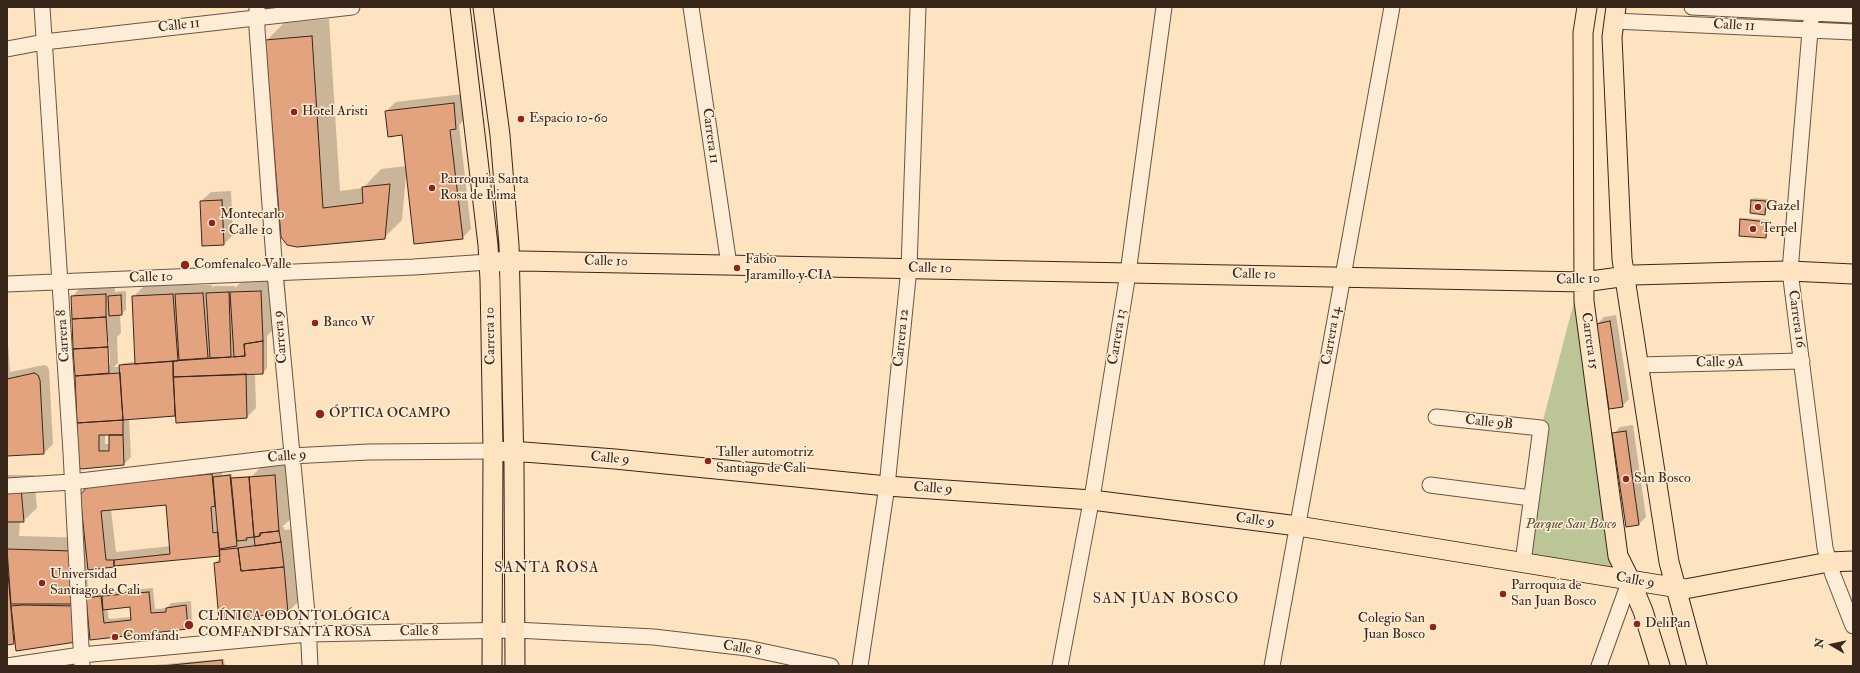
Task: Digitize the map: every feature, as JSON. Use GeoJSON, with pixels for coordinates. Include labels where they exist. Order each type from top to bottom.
{"type":"FeatureCollection","features":[{"type":"Feature","properties":{"kind":"main road","name":"Carrera 10"},"geometry":{"type":"LineString","coordinates":[[460,7],[489,262],[493,451],[492,666]]}},
{"type":"Feature","properties":{"kind":"main road","name":"Carrera 10"},"geometry":{"type":"LineString","coordinates":[[483,7],[500,135],[510,261],[514,451],[515,666]]}},
{"type":"Feature","properties":{"kind":"main road","name":"Carrera 15"},"geometry":{"type":"LineString","coordinates":[[1587,7],[1583,33],[1584,301],[1618,556],[1643,611],[1660,666]]}},
{"type":"Feature","properties":{"kind":"main road"},"geometry":{"type":"LineString","coordinates":[[1615,14],[1612,45],[1624,276],[1669,562],[1697,666]]}},
{"type":"Feature","properties":{"kind":"main road","name":"Calle 10"},"geometry":{"type":"LineString","coordinates":[[489,262],[510,261],[909,268],[1584,282],[1624,276],[1790,271],[1853,274]]}},
{"type":"Feature","properties":{"kind":"main road","name":"Calle 9"},"geometry":{"type":"LineString","coordinates":[[493,451],[514,451],[615,459],[887,486],[1092,500],[1298,526],[1676,588],[1685,588],[1829,562],[1853,560]]}},
{"type":"Feature","properties":{"kind":"street","name":"Carrera 8"},"geometry":{"type":"LineString","coordinates":[[42,7],[60,281],[81,660]]}},
{"type":"Feature","properties":{"kind":"street","name":"Calle 11"},"geometry":{"type":"LineString","coordinates":[[7,50],[44,42],[257,12],[352,7]]}},
{"type":"Feature","properties":{"kind":"street","name":"Carrera 11"},"geometry":{"type":"LineString","coordinates":[[691,7],[729,265]]}},
{"type":"Feature","properties":{"kind":"street","name":"Carrera 12"},"geometry":{"type":"LineString","coordinates":[[860,666],[887,486],[909,268],[918,7]]}},
{"type":"Feature","properties":{"kind":"street","name":"Carrera 13"},"geometry":{"type":"LineString","coordinates":[[1060,666],[1092,500],[1128,273],[1164,7]]}},
{"type":"Feature","properties":{"kind":"street","name":"Carrera 14"},"geometry":{"type":"LineString","coordinates":[[1272,666],[1392,7]]}},
{"type":"Feature","properties":{"kind":"street","name":"Calle 11"},"geometry":{"type":"LineString","coordinates":[[1692,7],[1811,10],[1853,15]]}},
{"type":"Feature","properties":{"kind":"street","name":"Carrera 16"},"geometry":{"type":"LineString","coordinates":[[1811,10],[1790,271],[1825,548],[1853,626]]}},
{"type":"Feature","properties":{"kind":"street","name":"Carrera 9"},"geometry":{"type":"LineString","coordinates":[[257,12],[275,273],[310,666]]}},
{"type":"Feature","properties":{"kind":"street","name":"Calle 11"},"geometry":{"type":"LineString","coordinates":[[1615,14],[1809,30],[1853,32]]}},
{"type":"Feature","properties":{"kind":"street","name":"Calle 10"},"geometry":{"type":"LineString","coordinates":[[7,284],[414,267],[489,262]]}},
{"type":"Feature","properties":{"kind":"street","name":"Calle 9A"},"geometry":{"type":"LineString","coordinates":[[1637,365],[1802,361]]}},
{"type":"Feature","properties":{"kind":"street","name":"Calle 9B"},"geometry":{"type":"LineString","coordinates":[[1436,417],[1541,428],[1531,498]]}},
{"type":"Feature","properties":{"kind":"street","name":"Calle 9"},"geometry":{"type":"LineString","coordinates":[[7,486],[72,482],[291,456],[369,452],[493,451]]}},
{"type":"Feature","properties":{"kind":"street"},"geometry":{"type":"LineString","coordinates":[[1430,485],[1531,498],[1523,562]]}},
{"type":"Feature","properties":{"kind":"street"},"geometry":{"type":"LineString","coordinates":[[1599,666],[1630,580]]}},
{"type":"Feature","properties":{"kind":"street","name":"Calle 8"},"geometry":{"type":"LineString","coordinates":[[7,666],[81,660],[308,634],[515,630],[654,637],[747,648],[831,666]]}},
{"type":"Feature","properties":{"kind":"green space","name":"Parque San Bosco"},"geometry":{"type":"Polygon","coordinates":[[[1573,281],[1630,580],[1523,562],[1541,428],[1574,302],[1573,281]]]}},
{"type":"Feature","properties":{"kind":"building","name":"Hotel Aristi"},"geometry":{"type":"Polygon","coordinates":[[[312,36],[323,208],[363,203],[362,187],[390,184],[385,239],[297,247],[287,245],[281,237],[265,40],[312,36]]]}},
{"type":"Feature","properties":{"kind":"building","name":"Parroquia Santa Rosa de Lima"},"geometry":{"type":"Polygon","coordinates":[[[454,103],[456,129],[450,130],[463,239],[414,244],[402,135],[388,137],[385,111],[454,103]]]}},
{"type":"Feature","properties":{"kind":"building","name":"Montecarlo - Calle 10"},"geometry":{"type":"Polygon","coordinates":[[[222,200],[224,245],[202,246],[200,201],[222,200]]]}},
{"type":"Feature","properties":{"kind":"building","name":"Gazel"},"geometry":{"type":"Polygon","coordinates":[[[1751,200],[1766,201],[1765,215],[1750,213],[1751,200]]]}},
{"type":"Feature","properties":{"kind":"building","name":"Terpel"},"geometry":{"type":"Polygon","coordinates":[[[1740,219],[1767,222],[1766,238],[1739,236],[1740,219]]]}},
{"type":"Feature","properties":{"kind":"building"},"geometry":{"type":"Polygon","coordinates":[[[261,291],[263,341],[244,344],[245,356],[234,357],[230,292],[261,291]]]}},
{"type":"Feature","properties":{"kind":"building"},"geometry":{"type":"Polygon","coordinates":[[[229,292],[231,357],[210,358],[206,293],[229,292]]]}},
{"type":"Feature","properties":{"kind":"building"},"geometry":{"type":"Polygon","coordinates":[[[203,293],[208,358],[179,360],[175,294],[203,293]]]}},
{"type":"Feature","properties":{"kind":"building"},"geometry":{"type":"Polygon","coordinates":[[[106,294],[106,317],[72,319],[71,296],[106,294]]]}},
{"type":"Feature","properties":{"kind":"building"},"geometry":{"type":"Polygon","coordinates":[[[173,294],[178,361],[135,364],[132,296],[173,294]]]}},
{"type":"Feature","properties":{"kind":"building"},"geometry":{"type":"Polygon","coordinates":[[[121,295],[122,315],[109,316],[108,296],[121,295]]]}},
{"type":"Feature","properties":{"kind":"building"},"geometry":{"type":"Polygon","coordinates":[[[106,317],[108,347],[73,349],[72,319],[106,317]]]}},
{"type":"Feature","properties":{"kind":"building"},"geometry":{"type":"Polygon","coordinates":[[[1610,321],[1623,407],[1609,409],[1596,324],[1610,321]]]}},
{"type":"Feature","properties":{"kind":"building"},"geometry":{"type":"Polygon","coordinates":[[[263,341],[263,374],[173,377],[173,361],[245,356],[244,344],[263,341]]]}},
{"type":"Feature","properties":{"kind":"building"},"geometry":{"type":"Polygon","coordinates":[[[108,347],[109,373],[75,376],[73,349],[108,347]]]}},
{"type":"Feature","properties":{"kind":"building"},"geometry":{"type":"Polygon","coordinates":[[[173,361],[175,416],[123,420],[119,365],[173,361]]]}},
{"type":"Feature","properties":{"kind":"building"},"geometry":{"type":"Polygon","coordinates":[[[34,373],[38,375],[40,380],[44,454],[7,456],[7,379],[34,373]]]}},
{"type":"Feature","properties":{"kind":"building"},"geometry":{"type":"Polygon","coordinates":[[[120,373],[123,420],[77,423],[75,376],[120,373]]]}},
{"type":"Feature","properties":{"kind":"building"},"geometry":{"type":"Polygon","coordinates":[[[246,374],[247,418],[176,423],[173,377],[246,374]]]}},
{"type":"Feature","properties":{"kind":"building"},"geometry":{"type":"Polygon","coordinates":[[[123,420],[124,465],[81,469],[76,464],[77,423],[123,420]],[[99,435],[99,451],[109,451],[109,435],[99,435]]]}},
{"type":"Feature","properties":{"kind":"building","name":"San Bosco"},"geometry":{"type":"Polygon","coordinates":[[[1626,431],[1639,525],[1626,527],[1612,433],[1626,431]]]}},
{"type":"Feature","properties":{"kind":"building"},"geometry":{"type":"Polygon","coordinates":[[[212,474],[215,506],[211,507],[213,533],[218,532],[220,556],[114,566],[88,570],[80,495],[88,486],[212,474]],[[166,505],[101,511],[106,560],[170,554],[166,505]]]}},
{"type":"Feature","properties":{"kind":"building"},"geometry":{"type":"Polygon","coordinates":[[[230,475],[237,546],[219,549],[213,477],[230,475]]]}},
{"type":"Feature","properties":{"kind":"building"},"geometry":{"type":"Polygon","coordinates":[[[275,475],[279,531],[260,533],[260,536],[254,537],[249,477],[275,475]]]}},
{"type":"Feature","properties":{"kind":"building"},"geometry":{"type":"Polygon","coordinates":[[[249,477],[254,537],[246,538],[247,540],[237,541],[231,478],[249,477]]]}},
{"type":"Feature","properties":{"kind":"building"},"geometry":{"type":"Polygon","coordinates":[[[7,488],[21,488],[24,522],[7,522],[7,488]]]}},
{"type":"Feature","properties":{"kind":"building"},"geometry":{"type":"Polygon","coordinates":[[[279,531],[281,542],[255,546],[254,537],[260,536],[260,533],[279,531]]]}},
{"type":"Feature","properties":{"kind":"building"},"geometry":{"type":"Polygon","coordinates":[[[281,542],[284,567],[241,571],[238,548],[281,542]]]}},
{"type":"Feature","properties":{"kind":"building"},"geometry":{"type":"Polygon","coordinates":[[[238,548],[241,571],[284,567],[288,613],[219,620],[214,563],[220,562],[219,550],[238,548]]]}},
{"type":"Feature","properties":{"kind":"building","name":"Universidad Santiago de Cali"},"geometry":{"type":"Polygon","coordinates":[[[7,549],[73,551],[75,604],[11,604],[7,549]]]}},
{"type":"Feature","properties":{"kind":"building"},"geometry":{"type":"Polygon","coordinates":[[[7,562],[14,644],[7,645],[7,562]]]}},
{"type":"Feature","properties":{"kind":"building"},"geometry":{"type":"Polygon","coordinates":[[[149,592],[151,613],[166,612],[166,608],[186,605],[188,629],[90,640],[86,598],[101,596],[104,623],[131,620],[130,607],[103,610],[102,596],[149,592]]]}},
{"type":"Feature","properties":{"kind":"building"},"geometry":{"type":"Polygon","coordinates":[[[11,606],[75,606],[76,642],[16,651],[11,606]]]}},
{"type":"Feature","properties":{"kind":"building"},"geometry":{"type":"Polygon","coordinates":[[[222,660],[223,666],[162,666],[222,660]]]}},
{"type":"Feature","properties":{"kind":"place","name":"Hotel Aristi"},"geometry":{"type":"Point","coordinates":[294,112]}},
{"type":"Feature","properties":{"kind":"place","name":"Espacio 10-60"},"geometry":{"type":"Point","coordinates":[521,119]}},
{"type":"Feature","properties":{"kind":"place","name":"Parroquia Santa Rosa de Lima"},"geometry":{"type":"Point","coordinates":[432,188]}},
{"type":"Feature","properties":{"kind":"place","name":"Gazel"},"geometry":{"type":"Point","coordinates":[1758,207]}},
{"type":"Feature","properties":{"kind":"place","name":"Montecarlo - Calle 10"},"geometry":{"type":"Point","coordinates":[212,223]}},
{"type":"Feature","properties":{"kind":"place","name":"Terpel"},"geometry":{"type":"Point","coordinates":[1753,229]}},
{"type":"Feature","properties":{"kind":"place","name":"Comfenalco Valle"},"geometry":{"type":"Point","coordinates":[185,265]}},
{"type":"Feature","properties":{"kind":"place","name":"Fabio Jaramillo y CIA"},"geometry":{"type":"Point","coordinates":[737,268]}},
{"type":"Feature","properties":{"kind":"place","name":"Banco W"},"geometry":{"type":"Point","coordinates":[315,323]}},
{"type":"Feature","properties":{"kind":"place","name":"ÓPTICA OCAMPO"},"geometry":{"type":"Point","coordinates":[320,414]}},
{"type":"Feature","properties":{"kind":"place","name":"Taller automotriz Santiago de Cali"},"geometry":{"type":"Point","coordinates":[708,461]}},
{"type":"Feature","properties":{"kind":"place","name":"San Bosco"},"geometry":{"type":"Point","coordinates":[1626,479]}},
{"type":"Feature","properties":{"kind":"place","name":"Universidad Santiago de Cali"},"geometry":{"type":"Point","coordinates":[42,583]}},
{"type":"Feature","properties":{"kind":"place","name":"Parroquia de San Juan Bosco"},"geometry":{"type":"Point","coordinates":[1503,594]}},
{"type":"Feature","properties":{"kind":"place","name":"DeliPan"},"geometry":{"type":"Point","coordinates":[1637,624]}},
{"type":"Feature","properties":{"kind":"place","name":"CLÍNICA ODONTOLÓGICA COMFANDI SANTA ROSA"},"geometry":{"type":"Point","coordinates":[189,625]}},
{"type":"Feature","properties":{"kind":"place","name":"Colegio San Juan Bosco"},"geometry":{"type":"Point","coordinates":[1433,627]}},
{"type":"Feature","properties":{"kind":"place","name":"Comfandi"},"geometry":{"type":"Point","coordinates":[115,637]}},
{"type":"Feature","properties":{"kind":"district","name":"SANTA ROSA"},"geometry":{"type":"Point","coordinates":[547,569]}},
{"type":"Feature","properties":{"kind":"district","name":"SAN JUAN BOSCO"},"geometry":{"type":"Point","coordinates":[1166,600]}}]}
